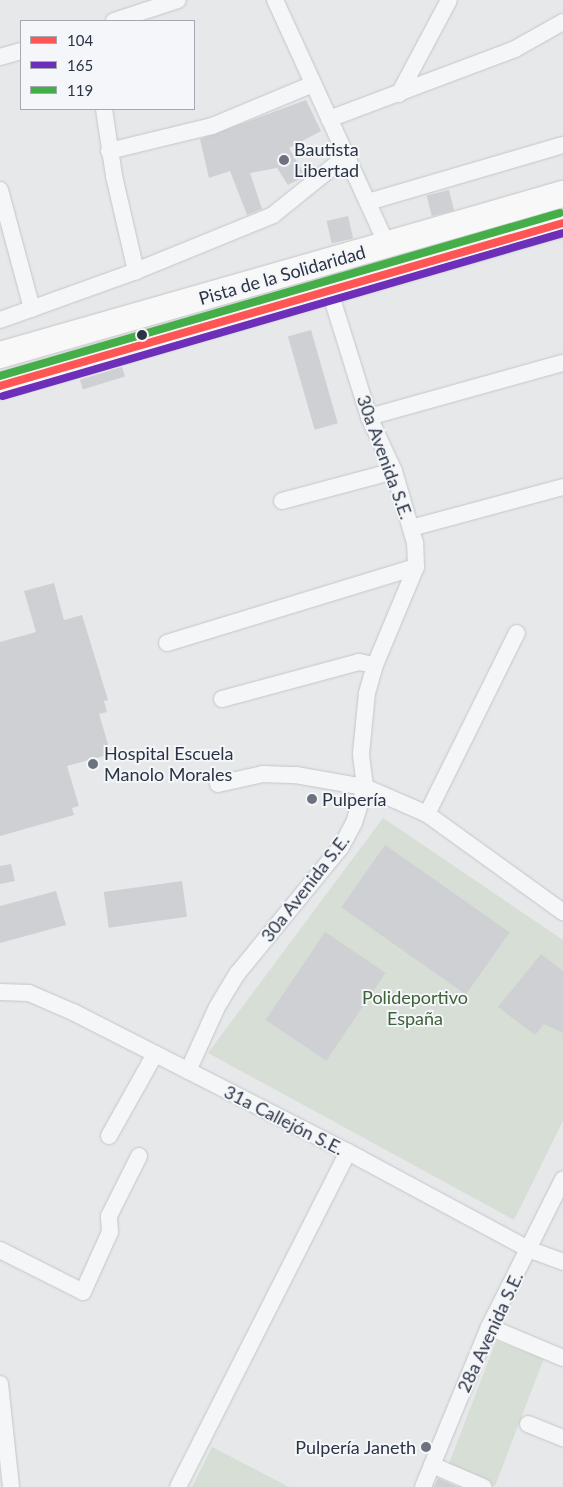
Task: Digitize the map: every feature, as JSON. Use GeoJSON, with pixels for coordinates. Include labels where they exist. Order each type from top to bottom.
{"type":"FeatureCollection","features":[{"type":"Feature","properties":{"kind":"main road","name":"Pista de la Solidaridad"},"geometry":{"type":"LineString","coordinates":[[0,355],[563,194]]}},
{"type":"Feature","properties":{"kind":"main road","name":"Pista de la Solidaridad"},"geometry":{"type":"LineString","coordinates":[[0,386],[563,223]]}},
{"type":"Feature","properties":{"kind":"street"},"geometry":{"type":"LineString","coordinates":[[117,20],[178,0]]}},
{"type":"Feature","properties":{"kind":"street"},"geometry":{"type":"LineString","coordinates":[[274,0],[368,202],[386,245]]}},
{"type":"Feature","properties":{"kind":"street"},"geometry":{"type":"LineString","coordinates":[[399,94],[449,0]]}},
{"type":"Feature","properties":{"kind":"street"},"geometry":{"type":"LineString","coordinates":[[330,119],[515,49],[563,22]]}},
{"type":"Feature","properties":{"kind":"street"},"geometry":{"type":"LineString","coordinates":[[0,57],[20,51]]}},
{"type":"Feature","properties":{"kind":"street"},"geometry":{"type":"LineString","coordinates":[[109,151],[212,126],[313,84]]}},
{"type":"Feature","properties":{"kind":"street"},"geometry":{"type":"LineString","coordinates":[[104,110],[109,151],[136,271]]}},
{"type":"Feature","properties":{"kind":"street"},"geometry":{"type":"LineString","coordinates":[[368,202],[563,145]]}},
{"type":"Feature","properties":{"kind":"street"},"geometry":{"type":"LineString","coordinates":[[0,320],[136,271],[273,215],[346,156]]}},
{"type":"Feature","properties":{"kind":"street"},"geometry":{"type":"LineString","coordinates":[[0,190],[32,309]]}},
{"type":"Feature","properties":{"kind":"street","name":"30a Avenida S.E."},"geometry":{"type":"LineString","coordinates":[[188,1071],[217,1007],[237,974],[341,847],[354,824],[365,787],[361,754],[364,720],[375,665],[416,568],[411,528],[394,471],[369,417],[330,292]]}},
{"type":"Feature","properties":{"kind":"street"},"geometry":{"type":"LineString","coordinates":[[369,417],[563,363]]}},
{"type":"Feature","properties":{"kind":"street"},"geometry":{"type":"LineString","coordinates":[[282,501],[394,471]]}},
{"type":"Feature","properties":{"kind":"street"},"geometry":{"type":"LineString","coordinates":[[411,528],[563,488]]}},
{"type":"Feature","properties":{"kind":"street"},"geometry":{"type":"LineString","coordinates":[[167,643],[416,568]]}},
{"type":"Feature","properties":{"kind":"street"},"geometry":{"type":"LineString","coordinates":[[427,814],[517,633]]}},
{"type":"Feature","properties":{"kind":"street"},"geometry":{"type":"LineString","coordinates":[[222,699],[359,662],[375,665]]}},
{"type":"Feature","properties":{"kind":"street"},"geometry":{"type":"LineString","coordinates":[[218,784],[263,774],[296,775],[365,787],[427,814],[563,912]]}},
{"type":"Feature","properties":{"kind":"street","name":"31a Callejón S.E."},"geometry":{"type":"LineString","coordinates":[[0,992],[29,993],[73,1012],[348,1152],[528,1248],[563,1262]]}},
{"type":"Feature","properties":{"kind":"street"},"geometry":{"type":"LineString","coordinates":[[109,1136],[155,1054]]}},
{"type":"Feature","properties":{"kind":"street"},"geometry":{"type":"LineString","coordinates":[[178,1487],[348,1152]]}},
{"type":"Feature","properties":{"kind":"street"},"geometry":{"type":"LineString","coordinates":[[0,1250],[83,1292],[110,1232],[108,1216],[139,1156]]}},
{"type":"Feature","properties":{"kind":"street","name":"28a Avenida S.E."},"geometry":{"type":"LineString","coordinates":[[423,1487],[488,1327],[563,1179]]}},
{"type":"Feature","properties":{"kind":"street"},"geometry":{"type":"LineString","coordinates":[[488,1327],[563,1358]]}},
{"type":"Feature","properties":{"kind":"street"},"geometry":{"type":"LineString","coordinates":[[0,1384],[11,1487]]}},
{"type":"Feature","properties":{"kind":"street"},"geometry":{"type":"LineString","coordinates":[[528,1424],[563,1438]]}},
{"type":"Feature","properties":{"kind":"street"},"geometry":{"type":"LineString","coordinates":[[432,1465],[484,1487]]}},
{"type":"Feature","properties":{"kind":"green space","name":"Polideportivo España"},"geometry":{"type":"Polygon","coordinates":[[[383,818],[563,940],[563,1121],[514,1220],[208,1053],[383,818]]]}},
{"type":"Feature","properties":{"kind":"green space"},"geometry":{"type":"Polygon","coordinates":[[[496,1341],[544,1359],[495,1486],[447,1468],[496,1341]]]}},
{"type":"Feature","properties":{"kind":"green space"},"geometry":{"type":"Polygon","coordinates":[[[212,1447],[289,1487],[192,1487],[212,1447]]]}},
{"type":"Feature","properties":{"kind":"building"},"geometry":{"type":"Polygon","coordinates":[[[306,100],[321,131],[289,148],[305,176],[288,185],[277,168],[250,173],[262,209],[247,215],[230,171],[209,178],[200,139],[306,100]]]}},
{"type":"Feature","properties":{"kind":"building"},"geometry":{"type":"Polygon","coordinates":[[[449,190],[454,210],[432,216],[427,196],[449,190]]]}},
{"type":"Feature","properties":{"kind":"building"},"geometry":{"type":"Polygon","coordinates":[[[348,216],[353,238],[332,243],[327,221],[348,216]]]}},
{"type":"Feature","properties":{"kind":"building"},"geometry":{"type":"Polygon","coordinates":[[[311,330],[338,423],[315,430],[288,337],[311,330]]]}},
{"type":"Feature","properties":{"kind":"building"},"geometry":{"type":"Polygon","coordinates":[[[122,367],[125,377],[83,389],[80,380],[122,367]]]}},
{"type":"Feature","properties":{"kind":"building"},"geometry":{"type":"Polygon","coordinates":[[[54,583],[64,620],[82,615],[108,700],[104,701],[107,712],[99,714],[111,754],[67,766],[79,806],[72,808],[74,815],[0,836],[0,642],[36,632],[24,591],[54,583]]]}},
{"type":"Feature","properties":{"kind":"building","name":"Polideportivo España"},"geometry":{"type":"Polygon","coordinates":[[[385,845],[510,932],[466,994],[341,907],[385,845]]]}},
{"type":"Feature","properties":{"kind":"building"},"geometry":{"type":"Polygon","coordinates":[[[11,864],[15,881],[0,884],[0,866],[11,864]]]}},
{"type":"Feature","properties":{"kind":"building"},"geometry":{"type":"Polygon","coordinates":[[[182,881],[187,917],[109,928],[104,892],[182,881]]]}},
{"type":"Feature","properties":{"kind":"building"},"geometry":{"type":"Polygon","coordinates":[[[56,891],[66,925],[0,943],[0,906],[56,891]]]}},
{"type":"Feature","properties":{"kind":"building"},"geometry":{"type":"Polygon","coordinates":[[[325,932],[386,973],[326,1061],[266,1020],[325,932]]]}},
{"type":"Feature","properties":{"kind":"building"},"geometry":{"type":"Polygon","coordinates":[[[541,954],[563,971],[563,1033],[544,1024],[535,1035],[498,1007],[541,954]]]}},
{"type":"Feature","properties":{"kind":"building"},"geometry":{"type":"Polygon","coordinates":[[[438,1478],[458,1487],[434,1487],[438,1478]]]}},
{"type":"Feature","properties":{"kind":"transit line","name":"119"},"geometry":{"type":"LineString","coordinates":[[0,376],[560,213]]}},
{"type":"Feature","properties":{"kind":"transit line","name":"104"},"geometry":{"type":"LineString","coordinates":[[0,386],[563,223]]}},
{"type":"Feature","properties":{"kind":"transit line","name":"165"},"geometry":{"type":"LineString","coordinates":[[3,396],[563,233]]}},
{"type":"Feature","properties":{"kind":"place","name":"Bautista Libertad"},"geometry":{"type":"Point","coordinates":[284,160]}},
{"type":"Feature","properties":{"kind":"place","name":"Hospital Escuela Manolo Morales"},"geometry":{"type":"Point","coordinates":[93,764]}},
{"type":"Feature","properties":{"kind":"place","name":"Pulpería"},"geometry":{"type":"Point","coordinates":[312,799]}},
{"type":"Feature","properties":{"kind":"place","name":"Pulpería Janeth"},"geometry":{"type":"Point","coordinates":[426,1447]}}]}
